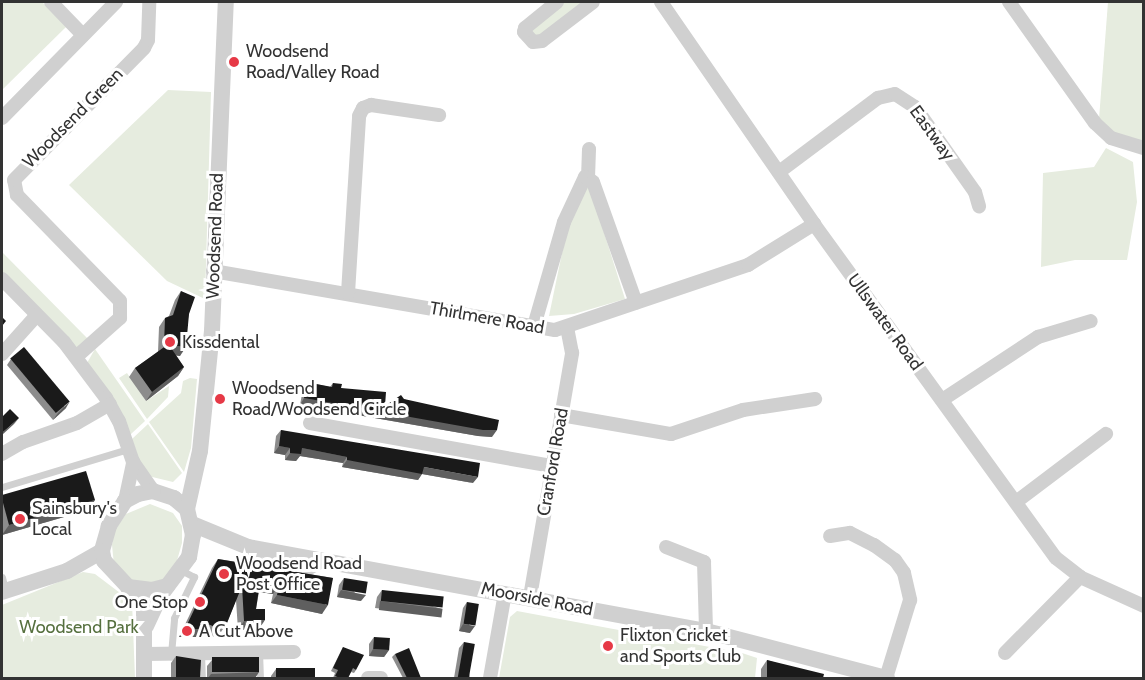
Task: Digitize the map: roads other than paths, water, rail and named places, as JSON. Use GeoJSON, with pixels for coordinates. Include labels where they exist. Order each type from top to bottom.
{"type":"FeatureCollection","features":[{"type":"Feature","properties":{"kind":"street"},"geometry":{"type":"LineString","coordinates":[[51,2],[83,35]]}},
{"type":"Feature","properties":{"kind":"street"},"geometry":{"type":"LineString","coordinates":[[3,115],[116,2]]}},
{"type":"Feature","properties":{"kind":"street","name":"Woodsend Green"},"geometry":{"type":"LineString","coordinates":[[76,357],[120,318],[120,301],[17,195],[14,180],[144,48],[148,40],[149,2]]}},
{"type":"Feature","properties":{"kind":"street","name":"Woodsend Road"},"geometry":{"type":"LineString","coordinates":[[189,516],[212,331],[225,2]]}},
{"type":"Feature","properties":{"kind":"street"},"geometry":{"type":"LineString","coordinates":[[557,2],[525,28],[524,32],[533,42],[542,41],[593,2]]}},
{"type":"Feature","properties":{"kind":"street"},"geometry":{"type":"LineString","coordinates":[[1009,2],[1095,123],[1111,138],[1143,148]]}},
{"type":"Feature","properties":{"kind":"street","name":"Ullswater Road"},"geometry":{"type":"LineString","coordinates":[[667,4],[814,224],[1056,558],[1080,577],[1143,606]]}},
{"type":"Feature","properties":{"kind":"street","name":"Eastway"},"geometry":{"type":"LineString","coordinates":[[779,172],[878,98],[895,94],[915,107],[975,192],[979,206]]}},
{"type":"Feature","properties":{"kind":"street"},"geometry":{"type":"LineString","coordinates":[[348,293],[359,116],[363,108],[371,105],[439,115]]}},
{"type":"Feature","properties":{"kind":"street"},"geometry":{"type":"LineString","coordinates":[[590,149],[588,177],[593,182],[636,303]]}},
{"type":"Feature","properties":{"kind":"street"},"geometry":{"type":"LineString","coordinates":[[534,326],[564,222],[581,181],[588,177]]}},
{"type":"Feature","properties":{"kind":"street","name":"Thirlmere Road"},"geometry":{"type":"LineString","coordinates":[[213,271],[555,330],[748,265],[814,224]]}},
{"type":"Feature","properties":{"kind":"street"},"geometry":{"type":"LineString","coordinates":[[2,279],[76,357],[110,404],[130,455],[157,492],[189,516],[185,563]]}},
{"type":"Feature","properties":{"kind":"street"},"geometry":{"type":"LineString","coordinates":[[2,354],[37,315]]}},
{"type":"Feature","properties":{"kind":"street"},"geometry":{"type":"LineString","coordinates":[[942,400],[1038,337],[1091,321]]}},
{"type":"Feature","properties":{"kind":"street","name":"Cranford Road"},"geometry":{"type":"LineString","coordinates":[[530,597],[572,352],[567,327]]}},
{"type":"Feature","properties":{"kind":"street"},"geometry":{"type":"LineString","coordinates":[[561,416],[671,434],[743,410],[815,399]]}},
{"type":"Feature","properties":{"kind":"street"},"geometry":{"type":"LineString","coordinates":[[2,454],[23,442],[77,423],[110,404]]}},
{"type":"Feature","properties":{"kind":"street"},"geometry":{"type":"LineString","coordinates":[[310,423],[551,466]]}},
{"type":"Feature","properties":{"kind":"street"},"geometry":{"type":"LineString","coordinates":[[1016,502],[1107,434]]}},
{"type":"Feature","properties":{"kind":"street"},"geometry":{"type":"LineString","coordinates":[[130,455],[125,501],[109,526],[102,550],[109,570],[142,602],[146,626],[144,678]]}},
{"type":"Feature","properties":{"kind":"street"},"geometry":{"type":"LineString","coordinates":[[125,501],[177,488],[196,470]]}},
{"type":"Feature","properties":{"kind":"street","name":"Moorside Road"},"geometry":{"type":"LineString","coordinates":[[189,516],[226,541],[248,547],[706,631],[837,672],[886,678]]}},
{"type":"Feature","properties":{"kind":"street"},"geometry":{"type":"LineString","coordinates":[[830,536],[850,533],[874,544],[895,560],[904,573],[910,600],[886,678]]}},
{"type":"Feature","properties":{"kind":"street"},"geometry":{"type":"LineString","coordinates":[[146,626],[167,586],[185,563],[226,541]]}},
{"type":"Feature","properties":{"kind":"street"},"geometry":{"type":"LineString","coordinates":[[666,547],[704,562],[706,631]]}},
{"type":"Feature","properties":{"kind":"street"},"geometry":{"type":"LineString","coordinates":[[3,586],[79,565],[102,550]]}},
{"type":"Feature","properties":{"kind":"street"},"geometry":{"type":"LineString","coordinates":[[79,565],[109,570]]}},
{"type":"Feature","properties":{"kind":"street"},"geometry":{"type":"LineString","coordinates":[[1005,653],[1080,577]]}},
{"type":"Feature","properties":{"kind":"street"},"geometry":{"type":"LineString","coordinates":[[128,587],[152,590],[167,586]]}},
{"type":"Feature","properties":{"kind":"street"},"geometry":{"type":"LineString","coordinates":[[489,678],[505,593]]}},
{"type":"Feature","properties":{"kind":"street"},"geometry":{"type":"LineString","coordinates":[[145,654],[294,652]]}},
{"type":"Feature","properties":{"kind":"street"},"geometry":{"type":"LineString","coordinates":[[368,678],[381,678]]}},
{"type":"Feature","properties":{"kind":"lane"},"geometry":{"type":"LineString","coordinates":[[2,487],[130,455]]}},
{"type":"Feature","properties":{"kind":"lane"},"geometry":{"type":"LineString","coordinates":[[171,654],[172,626],[194,577],[185,563]]}},
{"type":"Feature","properties":{"kind":"lane"},"geometry":{"type":"LineString","coordinates":[[260,651],[260,678]]}},
{"type":"Feature","properties":{"kind":"lane"},"geometry":{"type":"LineString","coordinates":[[201,653],[202,678]]}},
{"type":"Feature","properties":{"kind":"place","name":"Woodsend Road/Valley Road"},"geometry":{"type":"Point","coordinates":[234,62]}},
{"type":"Feature","properties":{"kind":"place","name":"Kissdental"},"geometry":{"type":"Point","coordinates":[170,342]}},
{"type":"Feature","properties":{"kind":"place","name":"Woodsend Road/Woodsend Circle"},"geometry":{"type":"Point","coordinates":[220,399]}},
{"type":"Feature","properties":{"kind":"place","name":"Sainsbury's Local"},"geometry":{"type":"Point","coordinates":[20,519]}},
{"type":"Feature","properties":{"kind":"place","name":"Woodsend Road Post Office"},"geometry":{"type":"Point","coordinates":[224,574]}},
{"type":"Feature","properties":{"kind":"place","name":"One Stop"},"geometry":{"type":"Point","coordinates":[200,602]}},
{"type":"Feature","properties":{"kind":"place","name":"A Cut Above"},"geometry":{"type":"Point","coordinates":[187,631]}},
{"type":"Feature","properties":{"kind":"place","name":"Flixton Cricket and Sports Club"},"geometry":{"type":"Point","coordinates":[608,646]}},
{"type":"Feature","properties":{"kind":"park label","name":"Woodsend Park"},"geometry":{"type":"Point","coordinates":[79,627]}}]}
